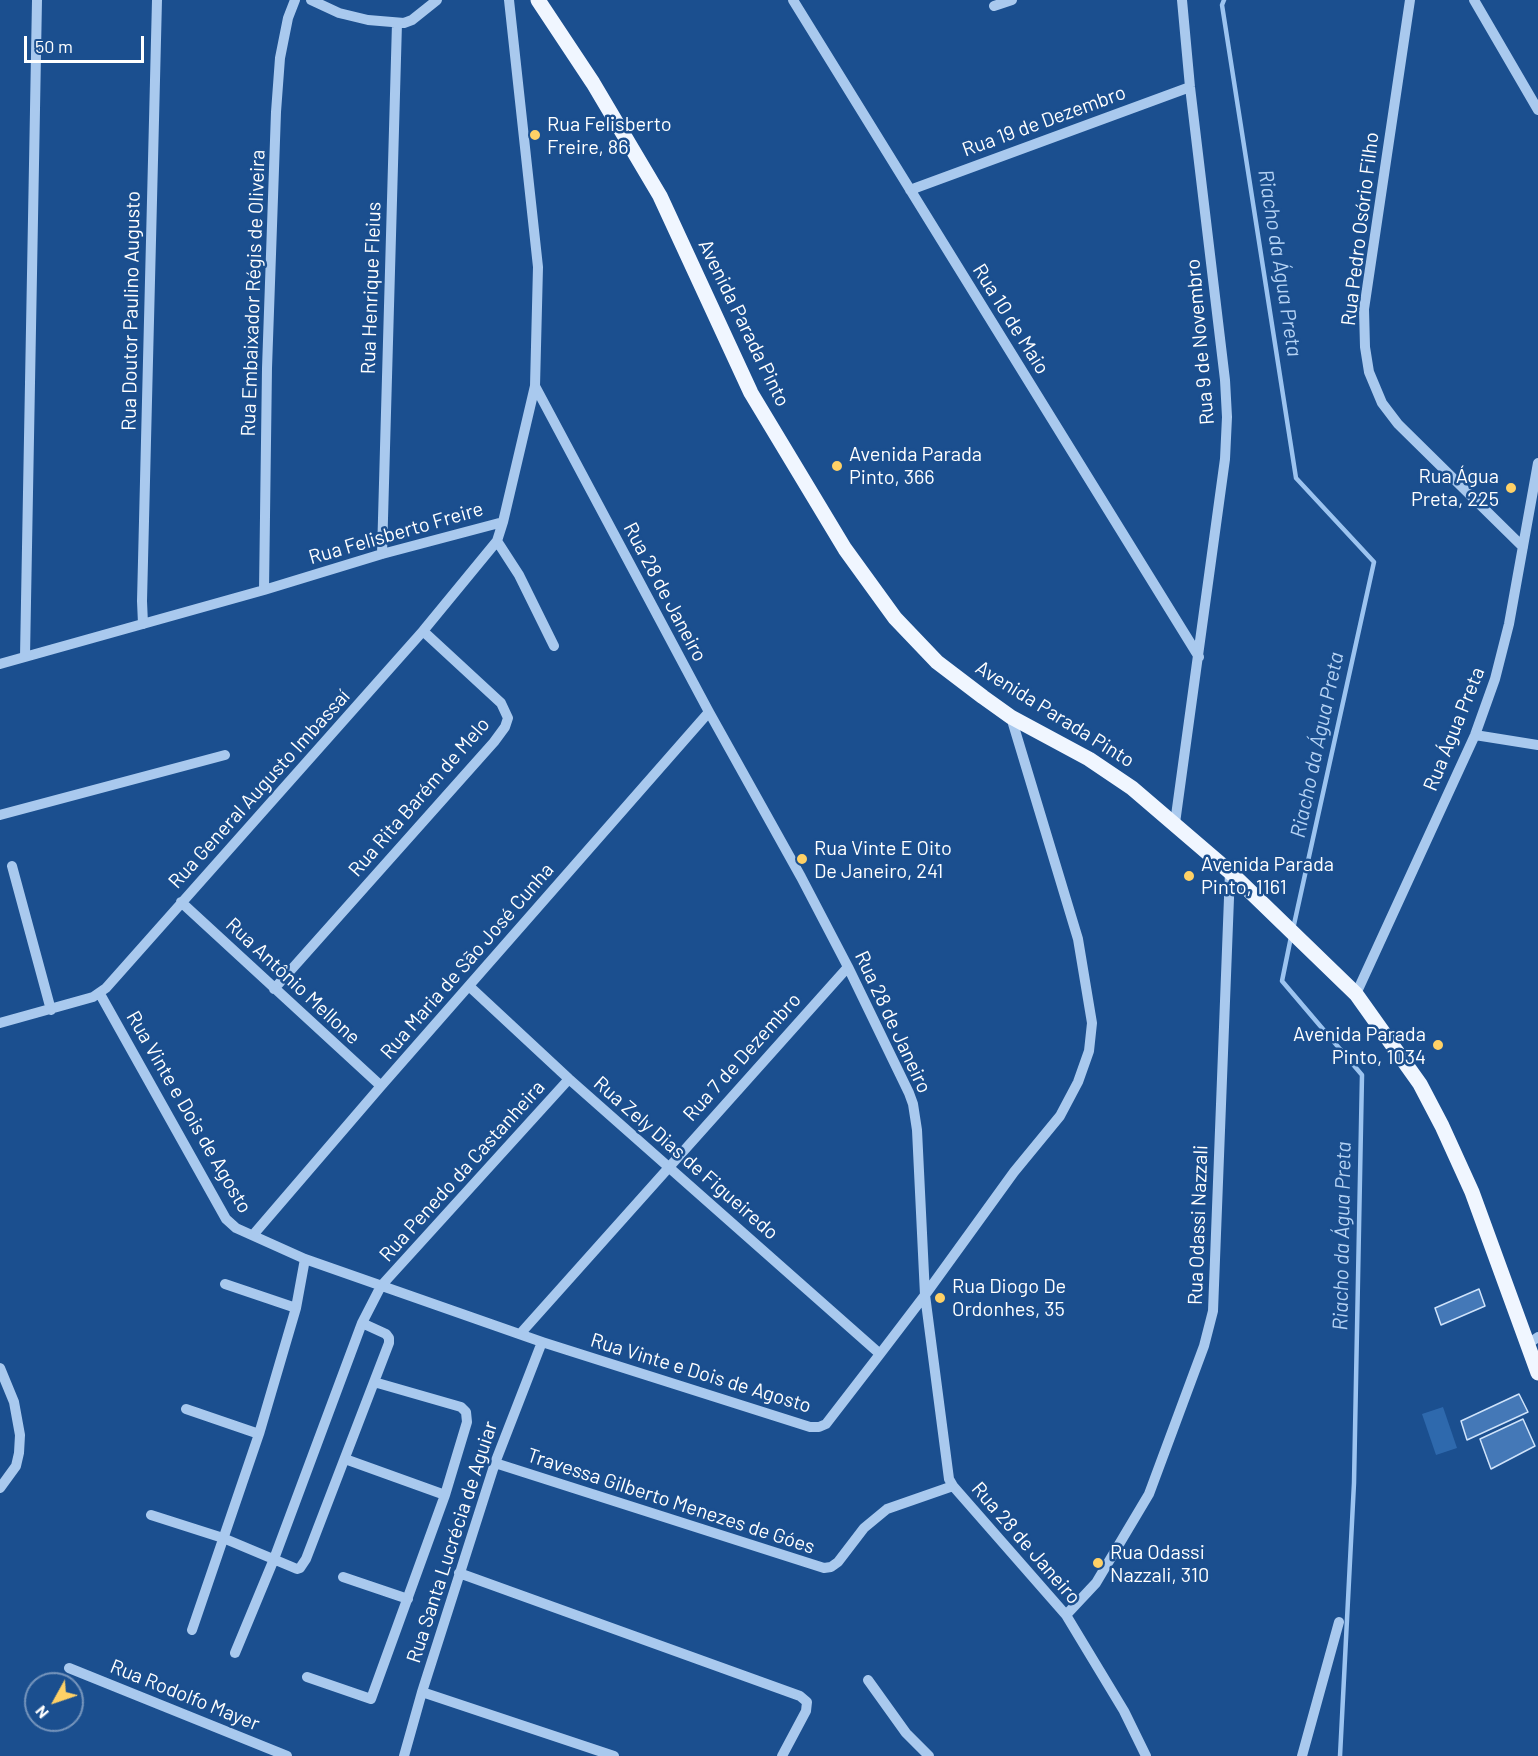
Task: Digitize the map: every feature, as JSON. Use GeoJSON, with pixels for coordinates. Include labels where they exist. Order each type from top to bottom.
{"type":"FeatureCollection","features":[{"type":"Feature","properties":{"kind":"main road","name":"Avenida Parada Pinto"},"geometry":{"type":"LineString","coordinates":[[538,0],[593,83],[660,196],[751,393],[845,549],[895,618],[937,662],[1011,717],[1089,759],[1132,788],[1175,823],[1230,872],[1356,994],[1420,1084],[1442,1126],[1533,1340],[1538,1373]]}},
{"type":"Feature","properties":{"kind":"street"},"geometry":{"type":"LineString","coordinates":[[25,657],[37,0]]}},
{"type":"Feature","properties":{"kind":"street","name":"Rua Doutor Paulino Augusto"},"geometry":{"type":"LineString","coordinates":[[143,624],[157,0]]}},
{"type":"Feature","properties":{"kind":"street","name":"Rua Embaixador Régis de Oliveira"},"geometry":{"type":"LineString","coordinates":[[264,590],[267,369],[276,112],[280,58],[288,18],[295,0]]}},
{"type":"Feature","properties":{"kind":"street"},"geometry":{"type":"LineString","coordinates":[[311,0],[339,13],[368,20],[397,23],[412,20],[437,0]]}},
{"type":"Feature","properties":{"kind":"street","name":"Rua Felisberto Freire"},"geometry":{"type":"LineString","coordinates":[[0,664],[264,590],[382,554],[503,522],[535,386],[538,267],[509,0]]}},
{"type":"Feature","properties":{"kind":"street","name":"Rua 10 de Maio"},"geometry":{"type":"LineString","coordinates":[[793,0],[1199,657]]}},
{"type":"Feature","properties":{"kind":"street"},"geometry":{"type":"LineString","coordinates":[[994,6],[1012,0]]}},
{"type":"Feature","properties":{"kind":"street","name":"Rua 9 de Novembro"},"geometry":{"type":"LineString","coordinates":[[1175,823],[1225,459],[1227,417],[1225,380],[1190,87],[1182,0]]}},
{"type":"Feature","properties":{"kind":"street","name":"Rua Pedro Osório Filho"},"geometry":{"type":"LineString","coordinates":[[1410,0],[1364,309],[1365,347],[1369,372],[1382,403],[1398,424],[1523,546]]}},
{"type":"Feature","properties":{"kind":"street"},"geometry":{"type":"LineString","coordinates":[[1474,0],[1538,110]]}},
{"type":"Feature","properties":{"kind":"street","name":"Rua Henrique Fleius"},"geometry":{"type":"LineString","coordinates":[[382,554],[397,23]]}},
{"type":"Feature","properties":{"kind":"street","name":"Rua 19 de Dezembro"},"geometry":{"type":"LineString","coordinates":[[910,190],[1190,87]]}},
{"type":"Feature","properties":{"kind":"street","name":"Rua 28 de Janeiro"},"geometry":{"type":"LineString","coordinates":[[535,386],[709,712],[793,862],[848,967],[913,1104],[917,1130],[925,1295],[947,1469],[953,1486],[1066,1615],[1124,1711],[1146,1756]]}},
{"type":"Feature","properties":{"kind":"street","name":"Rua Água Preta"},"geometry":{"type":"LineString","coordinates":[[1356,994],[1475,735],[1495,679],[1509,624],[1538,463]]}},
{"type":"Feature","properties":{"kind":"street","name":"Rua General Augusto Imbassaí"},"geometry":{"type":"LineString","coordinates":[[0,1023],[51,1010],[100,993],[423,631],[496,541],[503,522]]}},
{"type":"Feature","properties":{"kind":"street"},"geometry":{"type":"LineString","coordinates":[[496,541],[519,576],[554,645]]}},
{"type":"Feature","properties":{"kind":"street","name":"Rua Rita Barém de Melo"},"geometry":{"type":"LineString","coordinates":[[274,989],[505,727],[508,718],[501,703],[423,631]]}},
{"type":"Feature","properties":{"kind":"street","name":"Rua Maria de São José Cunha"},"geometry":{"type":"LineString","coordinates":[[253,1235],[709,712]]}},
{"type":"Feature","properties":{"kind":"street","name":"Rua Vinte e Dois de Agosto"},"geometry":{"type":"LineString","coordinates":[[100,993],[226,1219],[236,1228],[305,1259],[542,1342],[810,1427],[819,1427],[826,1424],[925,1295],[1014,1172],[1060,1116],[1078,1082],[1089,1052],[1092,1023],[1078,939],[1011,717]]}},
{"type":"Feature","properties":{"kind":"street"},"geometry":{"type":"LineString","coordinates":[[1475,735],[1538,745]]}},
{"type":"Feature","properties":{"kind":"street"},"geometry":{"type":"LineString","coordinates":[[0,815],[225,755]]}},
{"type":"Feature","properties":{"kind":"street"},"geometry":{"type":"LineString","coordinates":[[12,866],[51,1010]]}},
{"type":"Feature","properties":{"kind":"street","name":"Rua Odassi Nazzali"},"geometry":{"type":"LineString","coordinates":[[1066,1615],[1095,1583],[1149,1494],[1204,1346],[1213,1311],[1230,872]]}},
{"type":"Feature","properties":{"kind":"street","name":"Rua Antônio Mellone"},"geometry":{"type":"LineString","coordinates":[[181,902],[381,1086]]}},
{"type":"Feature","properties":{"kind":"street","name":"Rua 7 de Dezembro"},"geometry":{"type":"LineString","coordinates":[[520,1334],[848,967]]}},
{"type":"Feature","properties":{"kind":"street","name":"Rua Zely Dias de Figueiredo"},"geometry":{"type":"LineString","coordinates":[[470,987],[569,1079],[880,1354]]}},
{"type":"Feature","properties":{"kind":"street","name":"Rua Penedo da Castanheira"},"geometry":{"type":"LineString","coordinates":[[235,1653],[274,1559],[362,1323],[381,1286],[569,1079]]}},
{"type":"Feature","properties":{"kind":"street"},"geometry":{"type":"LineString","coordinates":[[192,1630],[259,1434],[296,1308],[305,1259]]}},
{"type":"Feature","properties":{"kind":"street"},"geometry":{"type":"LineString","coordinates":[[225,1284],[296,1308]]}},
{"type":"Feature","properties":{"kind":"street"},"geometry":{"type":"LineString","coordinates":[[151,1515],[224,1538],[297,1569],[303,1565],[387,1349],[389,1338],[386,1334],[362,1323]]}},
{"type":"Feature","properties":{"kind":"street","name":"Rua Santa Lucrécia de Aguiar"},"geometry":{"type":"LineString","coordinates":[[404,1756],[495,1463],[542,1342]]}},
{"type":"Feature","properties":{"kind":"street"},"geometry":{"type":"LineString","coordinates":[[0,1368],[14,1402],[20,1435],[16,1466],[0,1488]]}},
{"type":"Feature","properties":{"kind":"street"},"geometry":{"type":"LineString","coordinates":[[307,1677],[371,1699],[445,1495],[467,1422],[466,1412],[461,1407],[374,1382]]}},
{"type":"Feature","properties":{"kind":"street"},"geometry":{"type":"LineString","coordinates":[[186,1409],[259,1434]]}},
{"type":"Feature","properties":{"kind":"street"},"geometry":{"type":"LineString","coordinates":[[345,1459],[445,1495]]}},
{"type":"Feature","properties":{"kind":"street","name":"Travessa Gilberto Menezes de Góes"},"geometry":{"type":"LineString","coordinates":[[495,1463],[824,1568],[831,1567],[838,1562],[864,1528],[887,1509],[953,1486]]}},
{"type":"Feature","properties":{"kind":"street"},"geometry":{"type":"LineString","coordinates":[[459,1573],[800,1696],[807,1702],[806,1711],[782,1756]]}},
{"type":"Feature","properties":{"kind":"street"},"geometry":{"type":"LineString","coordinates":[[343,1576],[408,1599]]}},
{"type":"Feature","properties":{"kind":"street"},"geometry":{"type":"LineString","coordinates":[[1302,1756],[1339,1622]]}},
{"type":"Feature","properties":{"kind":"street","name":"Rua Rodolfo Mayer"},"geometry":{"type":"LineString","coordinates":[[69,1668],[287,1756]]}},
{"type":"Feature","properties":{"kind":"street"},"geometry":{"type":"LineString","coordinates":[[868,1680],[906,1733],[929,1756]]}},
{"type":"Feature","properties":{"kind":"street"},"geometry":{"type":"LineString","coordinates":[[422,1692],[615,1756]]}},
{"type":"Feature","properties":{"kind":"shaded area"},"geometry":{"type":"Polygon","coordinates":[[[1443,1407],[1457,1448],[1436,1455],[1422,1414],[1443,1407]]]}},
{"type":"Feature","properties":{"kind":"building"},"geometry":{"type":"Polygon","coordinates":[[[1479,1289],[1485,1306],[1441,1325],[1435,1308],[1479,1289]]]}},
{"type":"Feature","properties":{"kind":"building"},"geometry":{"type":"Polygon","coordinates":[[[1519,1394],[1528,1412],[1467,1440],[1461,1421],[1519,1394]]]}},
{"type":"Feature","properties":{"kind":"building"},"geometry":{"type":"Polygon","coordinates":[[[1523,1419],[1535,1446],[1491,1469],[1480,1439],[1523,1419]]]}},
{"type":"Feature","properties":{"kind":"waterway","name":"Riacho da Água Preta"},"geometry":{"type":"LineString","coordinates":[[1224,0],[1222,5],[1296,478],[1374,562],[1293,929]]}},
{"type":"Feature","properties":{"kind":"waterway","name":"Riacho da Água Preta"},"geometry":{"type":"LineString","coordinates":[[1291,937],[1282,981],[1362,1075],[1354,1483],[1340,1756]]}},
{"type":"Feature","properties":{"kind":"place","name":"Rua Felisberto Freire, 86"},"geometry":{"type":"Point","coordinates":[535,135]}},
{"type":"Feature","properties":{"kind":"place","name":"Avenida Parada Pinto, 366"},"geometry":{"type":"Point","coordinates":[837,466]}},
{"type":"Feature","properties":{"kind":"place","name":"Rua Água Preta, 225"},"geometry":{"type":"Point","coordinates":[1511,488]}},
{"type":"Feature","properties":{"kind":"place","name":"Rua Vinte E Oito De Janeiro, 241"},"geometry":{"type":"Point","coordinates":[802,859]}},
{"type":"Feature","properties":{"kind":"place","name":"Avenida Parada Pinto, 1161"},"geometry":{"type":"Point","coordinates":[1189,876]}},
{"type":"Feature","properties":{"kind":"place","name":"Avenida Parada Pinto, 1034"},"geometry":{"type":"Point","coordinates":[1438,1045]}},
{"type":"Feature","properties":{"kind":"place","name":"Rua Diogo De Ordonhes, 35"},"geometry":{"type":"Point","coordinates":[940,1298]}},
{"type":"Feature","properties":{"kind":"place","name":"Rua Odassi Nazzali, 310"},"geometry":{"type":"Point","coordinates":[1098,1563]}}]}
